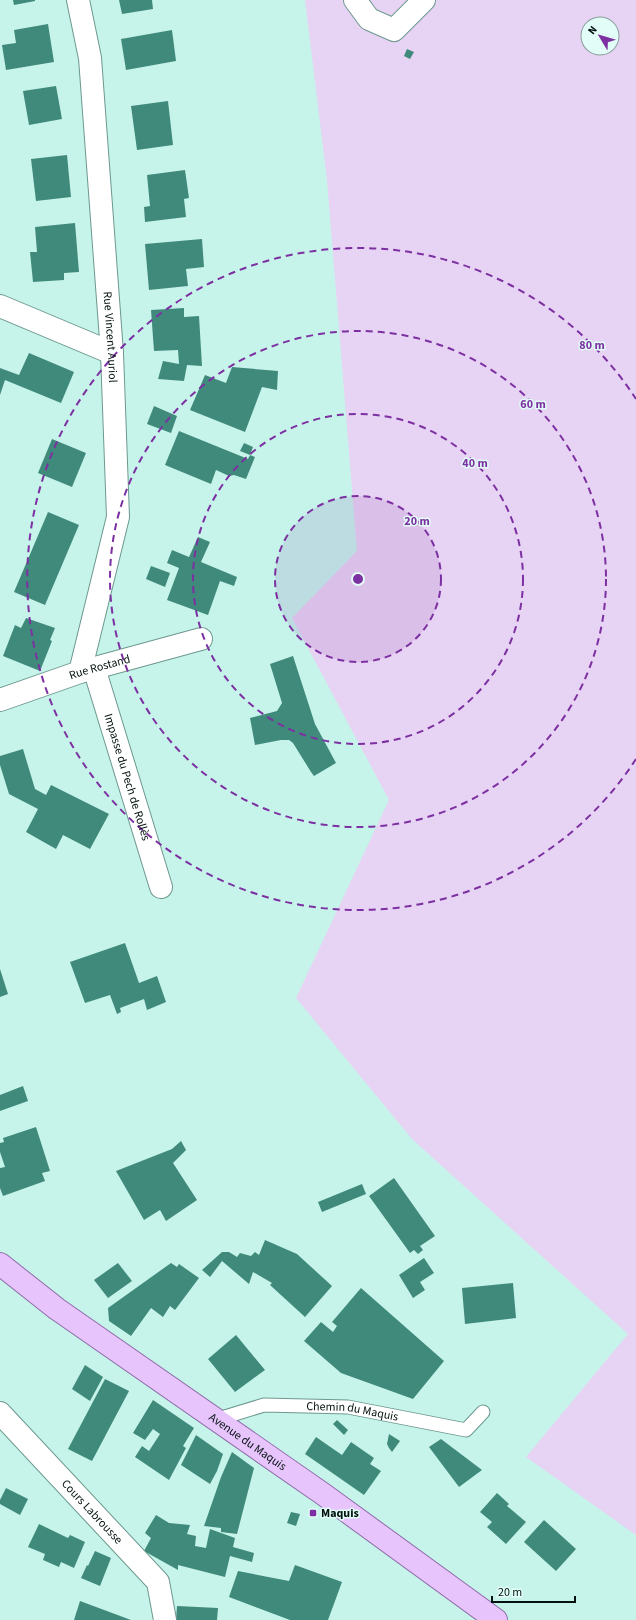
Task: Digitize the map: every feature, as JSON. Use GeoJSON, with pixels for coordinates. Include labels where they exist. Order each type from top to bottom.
{"type":"FeatureCollection","features":[{"type":"Feature","properties":{"kind":"main road","name":"Avenue du Maquis"},"geometry":{"type":"LineString","coordinates":[[0,1264],[57,1309],[322,1494],[496,1620]]}},
{"type":"Feature","properties":{"kind":"street","name":"Rue Vincent Auriol"},"geometry":{"type":"LineString","coordinates":[[78,0],[90,58],[112,353],[118,517],[87,670]]}},
{"type":"Feature","properties":{"kind":"street"},"geometry":{"type":"LineString","coordinates":[[355,0],[369,19],[394,30],[424,0]]}},
{"type":"Feature","properties":{"kind":"street"},"geometry":{"type":"LineString","coordinates":[[0,306],[112,353]]}},
{"type":"Feature","properties":{"kind":"street","name":"Rue Rostand"},"geometry":{"type":"LineString","coordinates":[[0,700],[87,670],[201,639]]}},
{"type":"Feature","properties":{"kind":"street","name":"Impasse du Pech de Rollès"},"geometry":{"type":"LineString","coordinates":[[87,670],[161,887]]}},
{"type":"Feature","properties":{"kind":"street","name":"Cours Labrousse"},"geometry":{"type":"LineString","coordinates":[[0,1413],[158,1582],[164,1620]]}},
{"type":"Feature","properties":{"kind":"lane","name":"Chemin du Maquis"},"geometry":{"type":"LineString","coordinates":[[215,1420],[264,1405],[348,1407],[466,1430],[483,1412]]}},
{"type":"Feature","properties":{"kind":"shaded area"},"geometry":{"type":"Polygon","coordinates":[[[305,0],[636,0],[636,1535],[526,1457],[628,1334],[412,1139],[296,998],[389,800],[292,618],[357,551],[327,180],[305,0]]]}},
{"type":"Feature","properties":{"kind":"building"},"geometry":{"type":"Polygon","coordinates":[[[13,0],[35,0],[35,1],[14,5],[13,0]]]}},
{"type":"Feature","properties":{"kind":"building"},"geometry":{"type":"Polygon","coordinates":[[[119,0],[152,0],[153,9],[122,14],[119,0]]]}},
{"type":"Feature","properties":{"kind":"building"},"geometry":{"type":"Polygon","coordinates":[[[48,24],[54,62],[6,70],[2,45],[16,43],[14,30],[48,24]]]}},
{"type":"Feature","properties":{"kind":"building"},"geometry":{"type":"Polygon","coordinates":[[[172,30],[176,61],[126,70],[121,39],[172,30]]]}},
{"type":"Feature","properties":{"kind":"building"},"geometry":{"type":"Polygon","coordinates":[[[407,49],[414,52],[410,59],[404,56],[407,49]]]}},
{"type":"Feature","properties":{"kind":"building"},"geometry":{"type":"Polygon","coordinates":[[[56,86],[62,119],[29,125],[23,91],[56,86]]]}},
{"type":"Feature","properties":{"kind":"building"},"geometry":{"type":"Polygon","coordinates":[[[168,101],[173,145],[137,150],[131,106],[168,101]]]}},
{"type":"Feature","properties":{"kind":"building"},"geometry":{"type":"Polygon","coordinates":[[[67,155],[71,197],[36,201],[31,159],[67,155]]]}},
{"type":"Feature","properties":{"kind":"building"},"geometry":{"type":"Polygon","coordinates":[[[185,170],[189,198],[184,199],[186,217],[145,222],[144,207],[150,206],[147,175],[185,170]]]}},
{"type":"Feature","properties":{"kind":"building"},"geometry":{"type":"Polygon","coordinates":[[[75,223],[79,272],[64,273],[64,280],[33,282],[30,252],[37,252],[35,227],[75,223]]]}},
{"type":"Feature","properties":{"kind":"building"},"geometry":{"type":"Polygon","coordinates":[[[202,239],[204,267],[186,269],[188,286],[149,290],[145,244],[202,239]]]}},
{"type":"Feature","properties":{"kind":"building"},"geometry":{"type":"Polygon","coordinates":[[[184,308],[184,317],[199,316],[202,366],[187,365],[184,381],[158,379],[163,361],[179,364],[178,350],[154,351],[151,310],[184,308]]]}},
{"type":"Feature","properties":{"kind":"building"},"geometry":{"type":"Polygon","coordinates":[[[29,353],[74,372],[61,403],[5,380],[0,395],[0,368],[19,375],[29,353]]]}},
{"type":"Feature","properties":{"kind":"building"},"geometry":{"type":"Polygon","coordinates":[[[232,367],[278,371],[277,390],[262,387],[245,432],[190,410],[205,375],[226,383],[232,367]]]}},
{"type":"Feature","properties":{"kind":"building"},"geometry":{"type":"Polygon","coordinates":[[[154,406],[177,416],[171,433],[147,424],[154,406]]]}},
{"type":"Feature","properties":{"kind":"building"},"geometry":{"type":"Polygon","coordinates":[[[179,431],[248,459],[250,455],[255,457],[246,479],[234,475],[229,476],[216,470],[211,484],[165,465],[179,431]]]}},
{"type":"Feature","properties":{"kind":"building"},"geometry":{"type":"Polygon","coordinates":[[[52,439],[86,453],[72,487],[38,473],[52,439]]]}},
{"type":"Feature","properties":{"kind":"building"},"geometry":{"type":"Polygon","coordinates":[[[244,443],[253,447],[250,455],[240,451],[244,443]]]}},
{"type":"Feature","properties":{"kind":"building"},"geometry":{"type":"Polygon","coordinates":[[[48,512],[79,525],[45,605],[14,592],[48,512]]]}},
{"type":"Feature","properties":{"kind":"building"},"geometry":{"type":"Polygon","coordinates":[[[198,537],[210,542],[201,562],[237,577],[234,586],[220,581],[208,615],[167,600],[179,568],[167,563],[172,550],[189,557],[198,537]]]}},
{"type":"Feature","properties":{"kind":"building"},"geometry":{"type":"Polygon","coordinates":[[[151,566],[170,573],[165,587],[146,579],[151,566]]]}},
{"type":"Feature","properties":{"kind":"building"},"geometry":{"type":"Polygon","coordinates":[[[26,618],[55,628],[50,640],[52,641],[40,671],[3,656],[15,625],[21,628],[26,618]]]}},
{"type":"Feature","properties":{"kind":"building"},"geometry":{"type":"Polygon","coordinates":[[[293,656],[315,724],[336,763],[314,776],[293,743],[289,740],[255,745],[250,718],[277,711],[282,703],[270,664],[293,656]]]}},
{"type":"Feature","properties":{"kind":"building"},"geometry":{"type":"Polygon","coordinates":[[[23,749],[35,789],[46,795],[51,785],[109,814],[90,849],[63,835],[56,849],[26,832],[38,809],[9,794],[0,765],[0,756],[23,749]]]}},
{"type":"Feature","properties":{"kind":"building"},"geometry":{"type":"Polygon","coordinates":[[[125,943],[139,983],[157,976],[166,1002],[147,1010],[144,999],[120,1008],[121,1012],[117,1014],[110,995],[85,1003],[70,962],[125,943]]]}},
{"type":"Feature","properties":{"kind":"building"},"geometry":{"type":"Polygon","coordinates":[[[0,969],[8,994],[0,997],[0,969]]]}},
{"type":"Feature","properties":{"kind":"building"},"geometry":{"type":"Polygon","coordinates":[[[23,1086],[28,1101],[0,1111],[0,1095],[23,1086]]]}},
{"type":"Feature","properties":{"kind":"building"},"geometry":{"type":"Polygon","coordinates":[[[36,1127],[50,1171],[42,1173],[45,1181],[3,1196],[0,1188],[0,1168],[5,1167],[0,1152],[0,1143],[4,1142],[3,1138],[36,1127]]]}},
{"type":"Feature","properties":{"kind":"building"},"geometry":{"type":"Polygon","coordinates":[[[181,1141],[186,1150],[173,1163],[197,1200],[166,1221],[160,1210],[144,1220],[116,1171],[172,1149],[181,1141]]]}},
{"type":"Feature","properties":{"kind":"building"},"geometry":{"type":"Polygon","coordinates":[[[394,1178],[435,1236],[420,1246],[423,1250],[418,1254],[414,1250],[410,1253],[369,1196],[394,1178]]]}},
{"type":"Feature","properties":{"kind":"building"},"geometry":{"type":"Polygon","coordinates":[[[362,1184],[366,1194],[322,1212],[318,1202],[362,1184]]]}},
{"type":"Feature","properties":{"kind":"building"},"geometry":{"type":"Polygon","coordinates":[[[265,1240],[297,1254],[332,1286],[305,1317],[270,1285],[272,1283],[253,1272],[249,1284],[222,1261],[210,1277],[202,1270],[222,1252],[229,1252],[237,1257],[240,1253],[251,1256],[255,1252],[259,1255],[265,1240]]]}},
{"type":"Feature","properties":{"kind":"building"},"geometry":{"type":"Polygon","coordinates":[[[424,1258],[434,1273],[420,1282],[425,1290],[413,1298],[399,1275],[424,1258]]]}},
{"type":"Feature","properties":{"kind":"building"},"geometry":{"type":"Polygon","coordinates":[[[118,1263],[132,1281],[108,1298],[94,1280],[118,1263]]]}},
{"type":"Feature","properties":{"kind":"building"},"geometry":{"type":"Polygon","coordinates":[[[171,1263],[177,1267],[179,1264],[199,1278],[175,1310],[170,1306],[163,1317],[151,1308],[131,1336],[109,1321],[108,1308],[171,1263]]]}},
{"type":"Feature","properties":{"kind":"building"},"geometry":{"type":"Polygon","coordinates":[[[513,1283],[516,1318],[465,1324],[462,1288],[513,1283]]]}},
{"type":"Feature","properties":{"kind":"building"},"geometry":{"type":"Polygon","coordinates":[[[361,1288],[444,1361],[413,1399],[341,1373],[304,1341],[321,1322],[333,1332],[337,1326],[332,1322],[361,1288]]]}},
{"type":"Feature","properties":{"kind":"building"},"geometry":{"type":"Polygon","coordinates":[[[236,1335],[265,1370],[235,1392],[208,1359],[236,1335]]]}},
{"type":"Feature","properties":{"kind":"building"},"geometry":{"type":"Polygon","coordinates":[[[85,1365],[103,1377],[90,1401],[72,1389],[85,1365]]]}},
{"type":"Feature","properties":{"kind":"building"},"geometry":{"type":"Polygon","coordinates":[[[105,1379],[129,1391],[92,1461],[68,1449],[105,1379]]]}},
{"type":"Feature","properties":{"kind":"building"},"geometry":{"type":"Polygon","coordinates":[[[153,1400],[194,1428],[183,1446],[186,1448],[169,1480],[135,1457],[142,1446],[149,1451],[160,1434],[153,1429],[145,1440],[133,1433],[153,1400]]]}},
{"type":"Feature","properties":{"kind":"building"},"geometry":{"type":"Polygon","coordinates":[[[337,1420],[348,1430],[344,1435],[333,1424],[337,1420]]]}},
{"type":"Feature","properties":{"kind":"building"},"geometry":{"type":"Polygon","coordinates":[[[389,1434],[400,1441],[392,1452],[387,1444],[389,1434]]]}},
{"type":"Feature","properties":{"kind":"building"},"geometry":{"type":"Polygon","coordinates":[[[196,1435],[223,1454],[217,1471],[210,1484],[181,1465],[196,1435]]]}},
{"type":"Feature","properties":{"kind":"building"},"geometry":{"type":"Polygon","coordinates":[[[316,1437],[342,1455],[351,1442],[374,1458],[370,1464],[381,1471],[364,1495],[305,1454],[316,1437]]]}},
{"type":"Feature","properties":{"kind":"building"},"geometry":{"type":"Polygon","coordinates":[[[441,1439],[482,1470],[459,1487],[429,1447],[441,1439]]]}},
{"type":"Feature","properties":{"kind":"building"},"geometry":{"type":"Polygon","coordinates":[[[232,1452],[254,1468],[237,1534],[221,1532],[221,1528],[204,1526],[221,1477],[232,1452]]]}},
{"type":"Feature","properties":{"kind":"building"},"geometry":{"type":"Polygon","coordinates":[[[6,1488],[28,1499],[20,1515],[0,1504],[0,1500],[6,1488]]]}},
{"type":"Feature","properties":{"kind":"building"},"geometry":{"type":"Polygon","coordinates":[[[497,1493],[509,1504],[507,1506],[526,1522],[506,1544],[487,1527],[492,1522],[480,1512],[497,1493]]]}},
{"type":"Feature","properties":{"kind":"building"},"geometry":{"type":"Polygon","coordinates":[[[291,1512],[300,1514],[296,1526],[287,1523],[291,1512]]]}},
{"type":"Feature","properties":{"kind":"building"},"geometry":{"type":"Polygon","coordinates":[[[156,1515],[169,1523],[190,1525],[187,1534],[196,1536],[195,1546],[206,1548],[210,1529],[235,1538],[233,1547],[254,1553],[252,1562],[230,1556],[225,1577],[178,1565],[178,1570],[144,1551],[151,1538],[145,1533],[156,1515]]]}},
{"type":"Feature","properties":{"kind":"building"},"geometry":{"type":"Polygon","coordinates":[[[544,1520],[576,1549],[556,1571],[524,1542],[544,1520]]]}},
{"type":"Feature","properties":{"kind":"building"},"geometry":{"type":"Polygon","coordinates":[[[39,1524],[68,1538],[70,1535],[85,1542],[74,1568],[61,1562],[59,1567],[43,1560],[45,1554],[28,1547],[39,1524]]]}},
{"type":"Feature","properties":{"kind":"building"},"geometry":{"type":"Polygon","coordinates":[[[95,1551],[111,1558],[100,1586],[81,1578],[95,1551]]]}},
{"type":"Feature","properties":{"kind":"building"},"geometry":{"type":"Polygon","coordinates":[[[295,1565],[342,1582],[328,1620],[290,1620],[229,1597],[238,1571],[289,1581],[295,1565]]]}},
{"type":"Feature","properties":{"kind":"building"},"geometry":{"type":"Polygon","coordinates":[[[80,1601],[131,1620],[74,1620],[80,1601]]]}},
{"type":"Feature","properties":{"kind":"building"},"geometry":{"type":"Polygon","coordinates":[[[177,1606],[218,1608],[217,1620],[176,1620],[177,1606]]]}},
{"type":"Feature","properties":{"kind":"place","name":"Maquis"},"geometry":{"type":"Point","coordinates":[313,1513]}}]}
